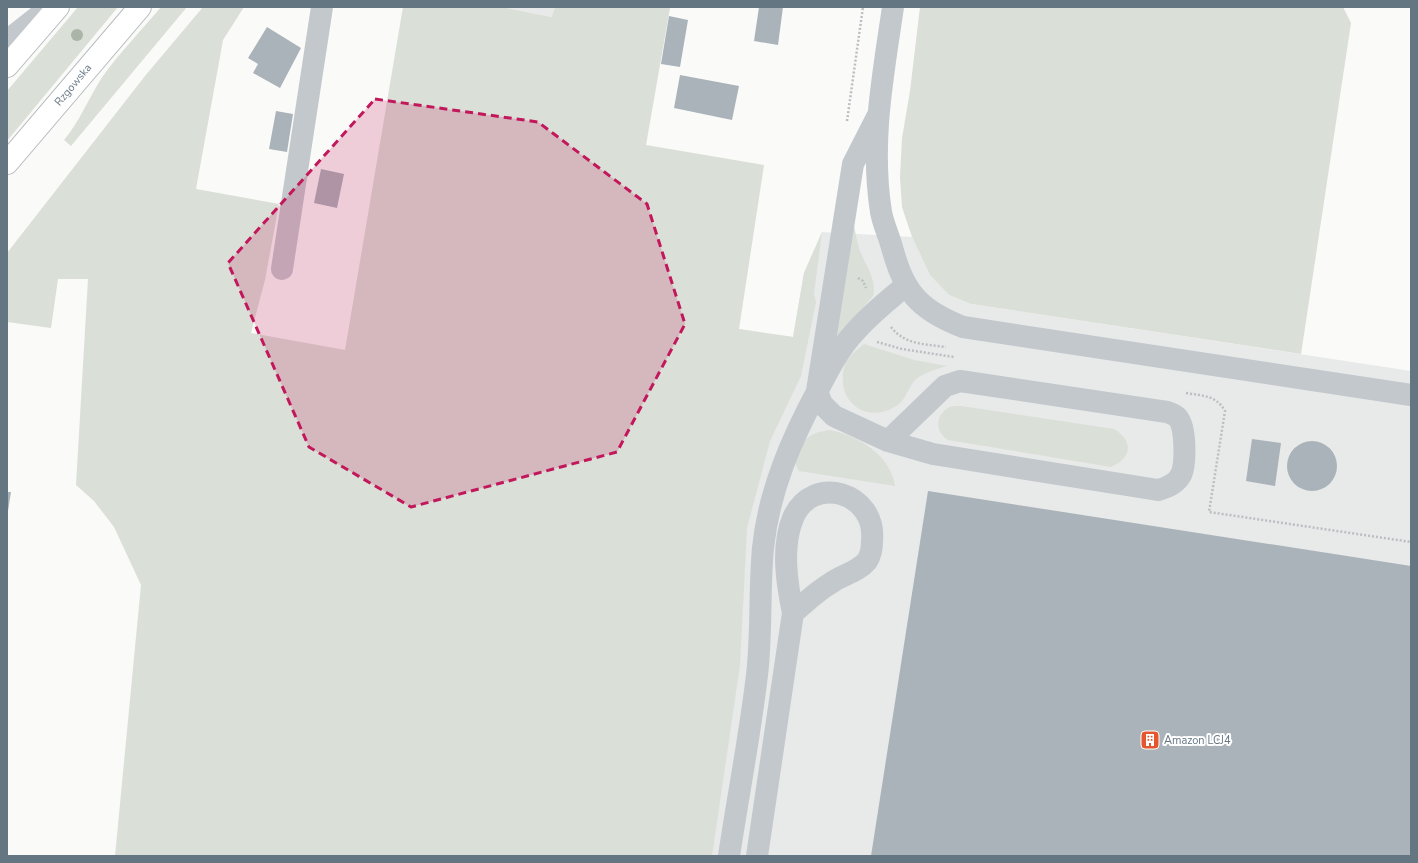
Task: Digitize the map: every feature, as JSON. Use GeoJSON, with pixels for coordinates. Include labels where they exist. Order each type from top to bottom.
{"type":"FeatureCollection","features":[{"type":"Feature","properties":{"kind":"main road"},"geometry":{"type":"LineString","coordinates":[[7,66],[58,7]]}},
{"type":"Feature","properties":{"kind":"main road","name":"Rzgowska"},"geometry":{"type":"LineString","coordinates":[[7,163],[140,7]]}},
{"type":"Feature","properties":{"kind":"lane"},"geometry":{"type":"LineString","coordinates":[[7,41],[50,7]]}},
{"type":"Feature","properties":{"kind":"lane"},"geometry":{"type":"LineString","coordinates":[[282,269],[322,7]]}},
{"type":"Feature","properties":{"kind":"lane"},"geometry":{"type":"LineString","coordinates":[[893,7],[877,117],[876,167],[882,214],[895,258],[906,285],[915,297],[930,310],[944,320],[963,327],[1411,395]]}},
{"type":"Feature","properties":{"kind":"lane"},"geometry":{"type":"LineString","coordinates":[[877,117],[853,164],[817,391],[822,404],[834,416],[888,441],[943,456],[1158,490],[1169,487],[1181,476],[1184,453],[1184,431],[1178,418],[1167,412],[960,381],[946,386],[888,441]]}},
{"type":"Feature","properties":{"kind":"lane"},"geometry":{"type":"LineString","coordinates":[[729,856],[757,675],[761,620],[760,585],[768,511],[793,437],[838,353],[854,332],[906,285]]}},
{"type":"Feature","properties":{"kind":"lane"},"geometry":{"type":"LineString","coordinates":[[757,856],[793,614],[789,592],[786,546],[793,518],[804,501],[820,494],[838,493],[849,497],[859,503],[870,518],[873,534],[871,551],[867,561],[859,568],[831,582],[793,614]]}},
{"type":"Feature","properties":{"kind":"highlighted area"},"geometry":{"type":"Polygon","coordinates":[[[375,99],[538,122],[647,204],[685,324],[617,452],[411,507],[309,447],[228,263],[375,99]]]}},
{"type":"Feature","properties":{"kind":"shaded area"},"geometry":{"type":"Polygon","coordinates":[[[78,7],[118,7],[7,141],[7,91],[78,7]]]}},
{"type":"Feature","properties":{"kind":"shaded area"},"geometry":{"type":"Polygon","coordinates":[[[161,7],[187,7],[71,146],[64,140],[75,125],[103,76],[161,7]]]}},
{"type":"Feature","properties":{"kind":"shaded area"},"geometry":{"type":"Polygon","coordinates":[[[203,7],[244,7],[223,40],[196,189],[279,204],[265,280],[251,333],[345,350],[403,7],[502,7],[552,17],[555,7],[670,8],[646,145],[764,165],[739,329],[793,337],[804,273],[822,232],[814,294],[816,302],[801,376],[770,441],[747,528],[740,665],[712,856],[115,856],[141,585],[114,527],[94,501],[76,485],[88,279],[58,279],[51,328],[7,322],[7,253],[145,76],[203,7]]]}},
{"type":"Feature","properties":{"kind":"shaded area"},"geometry":{"type":"Polygon","coordinates":[[[502,7],[555,7],[553,17],[502,7]]]}},
{"type":"Feature","properties":{"kind":"shaded area"},"geometry":{"type":"Polygon","coordinates":[[[920,7],[1343,7],[1351,23],[1301,354],[971,304],[949,295],[930,275],[912,237],[902,207],[900,177],[902,138],[910,91],[920,7]]]}},
{"type":"Feature","properties":{"kind":"shaded area"},"geometry":{"type":"Polygon","coordinates":[[[853,220],[860,251],[874,284],[874,290],[873,296],[834,341],[853,220]]]}},
{"type":"Feature","properties":{"kind":"shaded area"},"geometry":{"type":"Polygon","coordinates":[[[822,232],[912,237],[930,275],[949,295],[971,304],[1411,371],[1411,856],[667,856],[739,329],[793,337],[804,273],[822,232]]]}},
{"type":"Feature","properties":{"kind":"shaded area"},"geometry":{"type":"Polygon","coordinates":[[[864,344],[914,360],[947,366],[929,372],[916,379],[901,402],[896,406],[878,412],[865,411],[859,409],[848,399],[843,380],[844,369],[847,361],[852,354],[864,344]]]}},
{"type":"Feature","properties":{"kind":"shaded area"},"geometry":{"type":"Polygon","coordinates":[[[952,406],[961,406],[1114,429],[1125,439],[1128,449],[1123,459],[1111,467],[948,440],[941,433],[938,424],[939,420],[944,411],[948,408],[952,406]]]}},
{"type":"Feature","properties":{"kind":"shaded area"},"geometry":{"type":"Polygon","coordinates":[[[829,430],[851,436],[871,448],[887,465],[895,486],[799,471],[795,463],[799,450],[805,440],[809,436],[821,431],[829,430]]]}},
{"type":"Feature","properties":{"kind":"building"},"geometry":{"type":"Polygon","coordinates":[[[759,7],[783,7],[778,45],[754,41],[759,7]]]}},
{"type":"Feature","properties":{"kind":"building"},"geometry":{"type":"Polygon","coordinates":[[[669,16],[688,20],[680,67],[661,64],[669,16]]]}},
{"type":"Feature","properties":{"kind":"building"},"geometry":{"type":"Polygon","coordinates":[[[267,27],[301,48],[280,88],[253,73],[258,64],[248,58],[267,27]]]}},
{"type":"Feature","properties":{"kind":"building"},"geometry":{"type":"Polygon","coordinates":[[[680,75],[739,86],[732,120],[674,108],[680,75]]]}},
{"type":"Feature","properties":{"kind":"building"},"geometry":{"type":"Polygon","coordinates":[[[276,111],[293,114],[287,152],[269,149],[276,111]]]}},
{"type":"Feature","properties":{"kind":"building"},"geometry":{"type":"Polygon","coordinates":[[[321,169],[344,174],[337,208],[314,203],[321,169]]]}},
{"type":"Feature","properties":{"kind":"building"},"geometry":{"type":"Polygon","coordinates":[[[1252,439],[1281,443],[1275,486],[1246,481],[1252,439]]]}},
{"type":"Feature","properties":{"kind":"building"},"geometry":{"type":"Polygon","coordinates":[[[1307,441],[1317,441],[1330,448],[1337,461],[1337,471],[1330,484],[1317,491],[1307,491],[1298,487],[1291,480],[1287,471],[1287,461],[1291,452],[1298,445],[1307,441]]]}},
{"type":"Feature","properties":{"kind":"building","name":"Amazon LCJ4"},"geometry":{"type":"Polygon","coordinates":[[[928,491],[1411,566],[1411,856],[871,856],[928,491]]]}},
{"type":"Feature","properties":{"kind":"building"},"geometry":{"type":"Polygon","coordinates":[[[7,492],[11,492],[8,511],[7,511],[7,492]]]}},
{"type":"Feature","properties":{"kind":"place","name":"Amazon LCJ4"},"geometry":{"type":"Point","coordinates":[1150,740]}}]}
